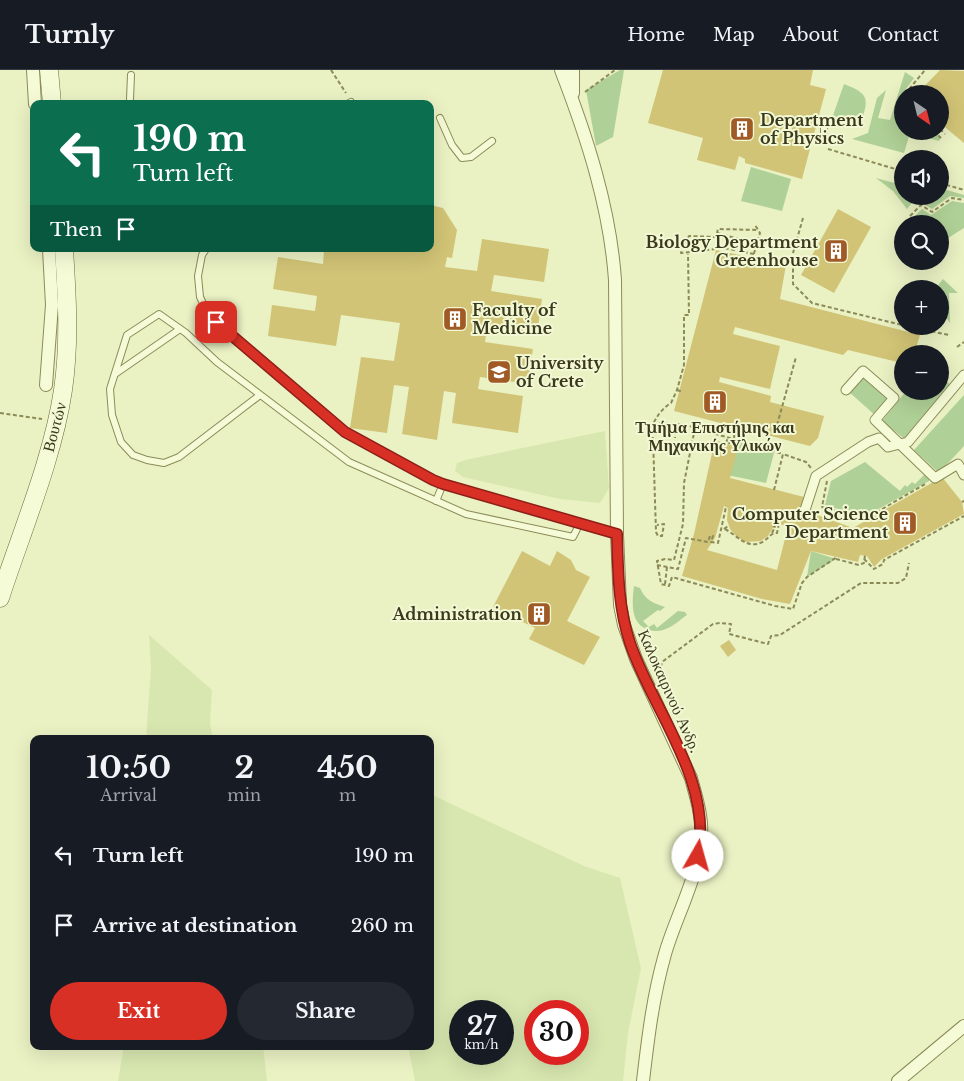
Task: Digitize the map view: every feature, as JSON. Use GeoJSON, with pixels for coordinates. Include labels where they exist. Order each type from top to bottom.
{"type":"FeatureCollection","features":[{"type":"Feature","properties":{"kind":"main road"},"geometry":{"type":"LineString","coordinates":[[49,70],[52,100]]}},
{"type":"Feature","properties":{"kind":"main road","name":"Βουτών"},"geometry":{"type":"LineString","coordinates":[[0,598],[56,421],[63,393],[67,347],[67,294],[64,252]]}},
{"type":"Feature","properties":{"kind":"street"},"geometry":{"type":"LineString","coordinates":[[33,70],[35,100]]}},
{"type":"Feature","properties":{"kind":"street"},"geometry":{"type":"LineString","coordinates":[[561,70],[573,101]]}},
{"type":"Feature","properties":{"kind":"street"},"geometry":{"type":"LineString","coordinates":[[573,70],[573,101]]}},
{"type":"Feature","properties":{"kind":"street","name":"Καλοκαιρινού Ανδρ."},"geometry":{"type":"LineString","coordinates":[[573,101],[607,216],[613,247],[615,280],[617,534],[620,605],[624,625],[636,659],[691,778],[701,823],[700,844],[695,868],[666,952],[654,995],[643,1081]]}},
{"type":"Feature","properties":{"kind":"street"},"geometry":{"type":"LineString","coordinates":[[46,385],[52,305],[49,252]]}},
{"type":"Feature","properties":{"kind":"street"},"geometry":{"type":"LineString","coordinates":[[846,390],[863,371],[894,398],[875,420],[901,443],[935,478],[958,464],[964,475]]}},
{"type":"Feature","properties":{"kind":"street"},"geometry":{"type":"LineString","coordinates":[[805,510],[816,476],[868,442],[879,438],[888,447],[908,442],[964,375]]}},
{"type":"Feature","properties":{"kind":"street"},"geometry":{"type":"LineString","coordinates":[[898,1081],[964,1026]]}},
{"type":"Feature","properties":{"kind":"lane"},"geometry":{"type":"LineString","coordinates":[[130,100],[131,75]]}},
{"type":"Feature","properties":{"kind":"lane"},"geometry":{"type":"LineString","coordinates":[[440,118],[452,145],[462,158],[471,156],[492,141]]}},
{"type":"Feature","properties":{"kind":"lane"},"geometry":{"type":"LineString","coordinates":[[823,144],[824,126]]}},
{"type":"Feature","properties":{"kind":"lane"},"geometry":{"type":"LineString","coordinates":[[204,252],[198,276],[200,297],[207,312],[226,332],[345,432],[443,484],[617,534]]}},
{"type":"Feature","properties":{"kind":"lane"},"geometry":{"type":"LineString","coordinates":[[260,395],[179,457],[164,463],[133,455],[126,449],[118,435],[112,415],[110,389],[127,335],[159,314],[180,329],[217,362],[349,462],[466,514],[573,537],[580,523]]}},
{"type":"Feature","properties":{"kind":"lane"},"geometry":{"type":"LineString","coordinates":[[115,374],[180,329]]}},
{"type":"Feature","properties":{"kind":"lane"},"geometry":{"type":"LineString","coordinates":[[436,501],[443,484]]}},
{"type":"Feature","properties":{"kind":"path"},"geometry":{"type":"LineString","coordinates":[[331,70],[347,100]]}},
{"type":"Feature","properties":{"kind":"path"},"geometry":{"type":"LineString","coordinates":[[573,101],[615,70]]}},
{"type":"Feature","properties":{"kind":"path"},"geometry":{"type":"LineString","coordinates":[[912,85],[925,70]]}},
{"type":"Feature","properties":{"kind":"path"},"geometry":{"type":"LineString","coordinates":[[823,144],[894,168]]}},
{"type":"Feature","properties":{"kind":"path"},"geometry":{"type":"LineString","coordinates":[[949,186],[964,190]]}},
{"type":"Feature","properties":{"kind":"path"},"geometry":{"type":"LineString","coordinates":[[911,215],[921,205],[932,212],[952,198],[964,200]]}},
{"type":"Feature","properties":{"kind":"path"},"geometry":{"type":"LineString","coordinates":[[803,218],[793,253],[793,284],[812,303],[894,323]]}},
{"type":"Feature","properties":{"kind":"path"},"geometry":{"type":"LineString","coordinates":[[752,260],[760,233],[755,226]]}},
{"type":"Feature","properties":{"kind":"path"},"geometry":{"type":"LineString","coordinates":[[754,254],[724,248],[688,254],[682,253],[682,247],[689,236],[716,237],[718,228],[758,230]]}},
{"type":"Feature","properties":{"kind":"path"},"geometry":{"type":"LineString","coordinates":[[717,233],[757,244]]}},
{"type":"Feature","properties":{"kind":"path"},"geometry":{"type":"LineString","coordinates":[[657,525],[664,524],[662,536],[658,536],[656,532],[654,438],[648,439],[648,434],[664,406],[671,403],[684,365],[684,315],[689,315],[688,254]]}},
{"type":"Feature","properties":{"kind":"path"},"geometry":{"type":"LineString","coordinates":[[957,347],[964,342]]}},
{"type":"Feature","properties":{"kind":"path"},"geometry":{"type":"LineString","coordinates":[[776,425],[796,357]]}},
{"type":"Feature","properties":{"kind":"path"},"geometry":{"type":"LineString","coordinates":[[677,390],[684,392]]}},
{"type":"Feature","properties":{"kind":"path"},"geometry":{"type":"LineString","coordinates":[[0,413],[56,421]]}},
{"type":"Feature","properties":{"kind":"path"},"geometry":{"type":"LineString","coordinates":[[648,434],[660,433],[660,423],[695,428],[806,462],[816,476]]}},
{"type":"Feature","properties":{"kind":"path"},"geometry":{"type":"LineString","coordinates":[[675,424],[675,438]]}},
{"type":"Feature","properties":{"kind":"path"},"geometry":{"type":"LineString","coordinates":[[734,439],[735,426]]}},
{"type":"Feature","properties":{"kind":"path"},"geometry":{"type":"LineString","coordinates":[[695,428],[684,483],[683,524],[674,560],[665,559],[657,562],[661,584],[669,586],[672,577],[781,607],[793,608],[802,583],[807,577],[836,558],[859,565],[864,563],[864,555]]}},
{"type":"Feature","properties":{"kind":"path"},"geometry":{"type":"LineString","coordinates":[[728,437],[727,444],[730,441],[740,444],[740,441]]}},
{"type":"Feature","properties":{"kind":"path"},"geometry":{"type":"LineString","coordinates":[[774,490],[783,454]]}},
{"type":"Feature","properties":{"kind":"path"},"geometry":{"type":"LineString","coordinates":[[827,485],[822,507],[865,519],[935,478]]}},
{"type":"Feature","properties":{"kind":"path"},"geometry":{"type":"LineString","coordinates":[[657,565],[678,569],[686,538],[708,542],[710,536],[713,536],[711,542],[718,543],[723,529],[726,507]]}},
{"type":"Feature","properties":{"kind":"path"},"geometry":{"type":"LineString","coordinates":[[864,559],[874,568],[883,564],[884,560],[964,516]]}},
{"type":"Feature","properties":{"kind":"path"},"geometry":{"type":"LineString","coordinates":[[772,533],[777,533],[779,524]]}},
{"type":"Feature","properties":{"kind":"path"},"geometry":{"type":"LineString","coordinates":[[723,529],[728,526]]}},
{"type":"Feature","properties":{"kind":"path"},"geometry":{"type":"LineString","coordinates":[[723,529],[744,543],[754,544],[764,541],[772,533],[775,527],[773,526]]}},
{"type":"Feature","properties":{"kind":"path"},"geometry":{"type":"LineString","coordinates":[[650,690],[660,683],[662,662],[713,624],[720,622],[732,624],[729,634],[768,644],[771,636],[780,636],[861,583],[898,583],[906,578],[909,563]]}},
{"type":"Feature","properties":{"kind":"path"},"geometry":{"type":"LineString","coordinates":[[664,584],[667,567]]}},
{"type":"Feature","properties":{"kind":"path"},"geometry":{"type":"LineString","coordinates":[[781,607],[782,603]]}},
{"type":"Feature","properties":{"kind":"green space"},"geometry":{"type":"Polygon","coordinates":[[[620,70],[624,70],[613,137],[596,146],[586,90],[620,70]]]}},
{"type":"Feature","properties":{"kind":"green space"},"geometry":{"type":"Polygon","coordinates":[[[905,72],[914,78],[909,85],[901,85],[905,72]]]}},
{"type":"Feature","properties":{"kind":"green space"},"geometry":{"type":"Polygon","coordinates":[[[844,84],[858,90],[862,94],[866,102],[864,113],[861,121],[846,127],[829,127],[844,84]]]}},
{"type":"Feature","properties":{"kind":"green space"},"geometry":{"type":"Polygon","coordinates":[[[886,90],[878,118],[890,120],[894,107],[894,140],[908,140],[905,150],[894,150],[852,139],[868,133],[877,98],[886,90]]]}},
{"type":"Feature","properties":{"kind":"green space"},"geometry":{"type":"Polygon","coordinates":[[[751,167],[791,179],[782,211],[741,201],[751,167]]]}},
{"type":"Feature","properties":{"kind":"green space"},"geometry":{"type":"Polygon","coordinates":[[[876,178],[894,183],[894,192],[876,178]]]}},
{"type":"Feature","properties":{"kind":"green space"},"geometry":{"type":"Polygon","coordinates":[[[949,191],[964,195],[964,198],[950,196],[949,191]]]}},
{"type":"Feature","properties":{"kind":"green space"},"geometry":{"type":"Polygon","coordinates":[[[952,201],[964,203],[964,228],[949,237],[949,215],[931,215],[949,205],[952,201]]]}},
{"type":"Feature","properties":{"kind":"green space"},"geometry":{"type":"Polygon","coordinates":[[[925,205],[938,205],[932,209],[925,205]]]}},
{"type":"Feature","properties":{"kind":"green space"},"geometry":{"type":"Polygon","coordinates":[[[922,209],[931,215],[916,215],[922,209]]]}},
{"type":"Feature","properties":{"kind":"green space"},"geometry":{"type":"Polygon","coordinates":[[[949,285],[958,293],[949,293],[949,285]]]}},
{"type":"Feature","properties":{"kind":"green space"},"geometry":{"type":"Polygon","coordinates":[[[861,376],[889,401],[876,416],[848,391],[861,376]]]}},
{"type":"Feature","properties":{"kind":"green space"},"geometry":{"type":"Polygon","coordinates":[[[964,395],[964,446],[939,473],[914,450],[964,395]]]}},
{"type":"Feature","properties":{"kind":"green space"},"geometry":{"type":"Polygon","coordinates":[[[899,400],[939,400],[906,440],[882,421],[899,400]]]}},
{"type":"Feature","properties":{"kind":"green space"},"geometry":{"type":"Polygon","coordinates":[[[605,431],[609,488],[600,503],[560,499],[463,477],[455,471],[457,463],[465,460],[605,431]]]}},
{"type":"Feature","properties":{"kind":"green space"},"geometry":{"type":"Polygon","coordinates":[[[740,441],[774,453],[766,483],[727,475],[740,441]]]}},
{"type":"Feature","properties":{"kind":"green space"},"geometry":{"type":"Polygon","coordinates":[[[865,462],[900,491],[905,485],[907,487],[912,482],[915,484],[926,473],[929,476],[929,481],[864,517],[825,505],[831,481],[865,462]]]}},
{"type":"Feature","properties":{"kind":"green space"},"geometry":{"type":"Polygon","coordinates":[[[811,551],[836,559],[807,577],[811,551]]]}},
{"type":"Feature","properties":{"kind":"green space"},"geometry":{"type":"Polygon","coordinates":[[[634,586],[640,588],[650,600],[665,607],[643,621],[649,627],[654,624],[657,628],[678,611],[685,612],[687,615],[663,630],[654,631],[643,627],[635,618],[633,606],[634,586]]]}},
{"type":"Feature","properties":{"kind":"green space"},"geometry":{"type":"Polygon","coordinates":[[[149,635],[212,690],[210,724],[212,735],[146,735],[151,668],[149,635]]]}},
{"type":"Feature","properties":{"kind":"green space"},"geometry":{"type":"Polygon","coordinates":[[[434,796],[584,866],[620,878],[641,968],[628,1033],[623,1081],[415,1081],[409,1050],[434,1050],[434,796]]]}},
{"type":"Feature","properties":{"kind":"green space"},"geometry":{"type":"Polygon","coordinates":[[[123,1050],[263,1050],[267,1081],[118,1081],[123,1050]]]}},
{"type":"Feature","properties":{"kind":"building","name":"Department of Physics"},"geometry":{"type":"Polygon","coordinates":[[[663,70],[813,70],[810,85],[826,89],[802,179],[745,163],[745,159],[739,156],[735,170],[697,160],[703,138],[648,123],[663,70]]]}},
{"type":"Feature","properties":{"kind":"building"},"geometry":{"type":"Polygon","coordinates":[[[940,70],[964,71],[964,143],[949,130],[949,85],[926,85],[940,70]]]}},
{"type":"Feature","properties":{"kind":"building","name":"Faculty of Medicine"},"geometry":{"type":"Polygon","coordinates":[[[434,206],[443,208],[457,230],[452,258],[447,257],[445,267],[477,271],[482,239],[549,249],[544,282],[494,275],[491,291],[542,299],[537,334],[487,327],[485,342],[533,349],[528,384],[480,377],[478,389],[523,396],[518,433],[452,423],[456,393],[444,391],[437,440],[402,434],[409,387],[394,385],[387,433],[350,428],[361,357],[394,361],[400,323],[341,315],[336,346],[268,336],[272,305],[315,311],[317,296],[273,289],[278,257],[323,264],[324,252],[434,252],[434,206]]]}},
{"type":"Feature","properties":{"kind":"building","name":"Biology Department Greenhouse"},"geometry":{"type":"Polygon","coordinates":[[[838,209],[871,227],[834,293],[801,275],[838,209]]]}},
{"type":"Feature","properties":{"kind":"building"},"geometry":{"type":"Polygon","coordinates":[[[716,250],[786,265],[780,299],[894,328],[894,335],[920,335],[917,345],[894,345],[894,361],[848,350],[843,355],[735,327],[733,334],[780,346],[770,389],[720,377],[719,382],[771,396],[770,402],[824,416],[818,438],[810,446],[674,411],[716,250]]]}},
{"type":"Feature","properties":{"kind":"building","name":"Computer Science Department"},"geometry":{"type":"Polygon","coordinates":[[[715,440],[738,447],[730,478],[804,497],[801,509],[853,528],[942,477],[962,502],[964,514],[882,559],[874,567],[867,556],[860,555],[858,562],[811,551],[790,604],[762,599],[682,576],[694,534],[715,440]],[[724,506],[715,538],[707,550],[777,570],[788,527],[774,522],[768,536],[761,541],[745,542],[730,529],[727,520],[728,508],[724,506]]]}},
{"type":"Feature","properties":{"kind":"building","name":"Administration"},"geometry":{"type":"Polygon","coordinates":[[[522,551],[550,566],[557,551],[571,560],[576,570],[590,577],[567,621],[600,637],[584,665],[529,639],[535,628],[493,607],[522,551]]]}},
{"type":"Feature","properties":{"kind":"building"},"geometry":{"type":"Polygon","coordinates":[[[729,640],[736,650],[728,657],[720,646],[729,640]]]}},
{"type":"Feature","properties":{"kind":"place","name":"Department of Physics"},"geometry":{"type":"Point","coordinates":[742,129]}},
{"type":"Feature","properties":{"kind":"place","name":"Biology Department Greenhouse"},"geometry":{"type":"Point","coordinates":[836,251]}},
{"type":"Feature","properties":{"kind":"place","name":"Faculty of Medicine"},"geometry":{"type":"Point","coordinates":[455,319]}},
{"type":"Feature","properties":{"kind":"place","name":"University of Crete"},"geometry":{"type":"Point","coordinates":[499,372]}},
{"type":"Feature","properties":{"kind":"place","name":"Τμήμα Επιστήμης και Μηχανικής Υλικών"},"geometry":{"type":"Point","coordinates":[715,402]}},
{"type":"Feature","properties":{"kind":"place","name":"Computer Science Department"},"geometry":{"type":"Point","coordinates":[905,523]}},
{"type":"Feature","properties":{"kind":"place","name":"Administration"},"geometry":{"type":"Point","coordinates":[539,614]}},
{"type":"Feature","properties":{"kind":"route"},"geometry":{"type":"LineString","coordinates":[[216,322],[345,432],[433,480],[617,534],[620,605],[624,625],[636,659],[691,778],[697,798],[701,823],[698,856]]}}]}
